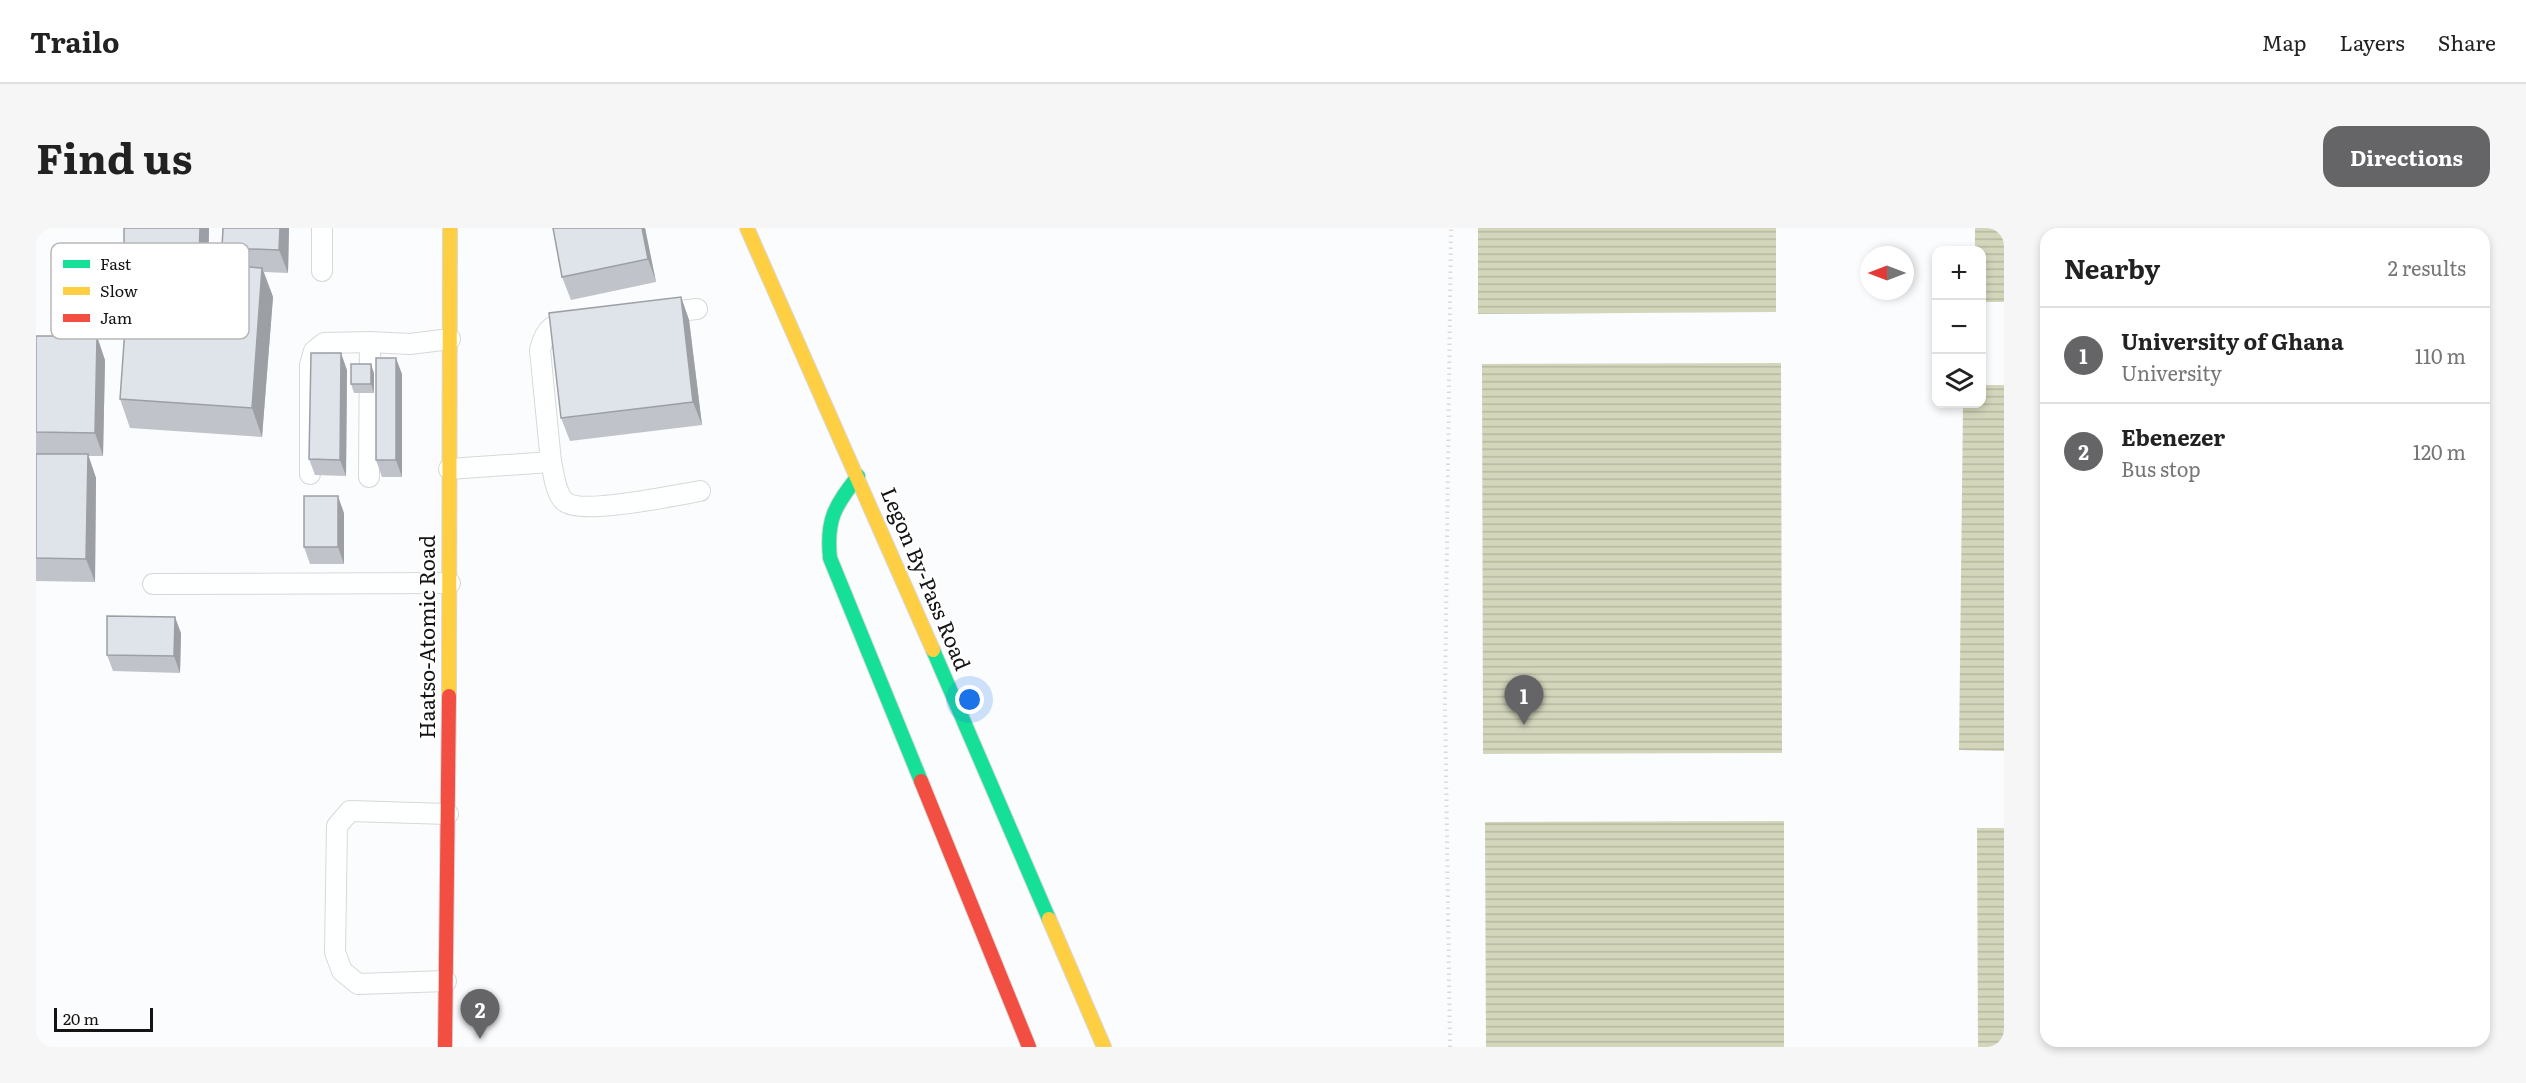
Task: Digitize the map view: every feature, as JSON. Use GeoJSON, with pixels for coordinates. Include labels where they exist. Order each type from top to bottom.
{"type":"FeatureCollection","features":[{"type":"Feature","properties":{"kind":"street","name":"Haatso-Atomic Road"},"geometry":{"type":"LineString","coordinates":[[445,1047],[450,583],[450,228]]}},
{"type":"Feature","properties":{"kind":"street","name":"Legon By-Pass Road"},"geometry":{"type":"LineString","coordinates":[[747,228],[858,476],[1104,1047]]}},
{"type":"Feature","properties":{"kind":"street"},"geometry":{"type":"LineString","coordinates":[[858,476],[830,512],[827,535],[830,558],[1029,1047]]}},
{"type":"Feature","properties":{"kind":"lane"},"geometry":{"type":"LineString","coordinates":[[322,228],[322,271]]}},
{"type":"Feature","properties":{"kind":"lane"},"geometry":{"type":"LineString","coordinates":[[639,315],[697,309]]}},
{"type":"Feature","properties":{"kind":"lane"},"geometry":{"type":"LineString","coordinates":[[593,319],[553,325],[543,335],[540,350],[551,462],[559,494],[565,503],[579,507],[599,507],[700,491]]}},
{"type":"Feature","properties":{"kind":"lane"},"geometry":{"type":"LineString","coordinates":[[310,474],[310,365],[314,351],[324,343],[410,344],[450,339]]}},
{"type":"Feature","properties":{"kind":"lane"},"geometry":{"type":"LineString","coordinates":[[369,477],[370,342]]}},
{"type":"Feature","properties":{"kind":"lane"},"geometry":{"type":"LineString","coordinates":[[449,470],[551,462]]}},
{"type":"Feature","properties":{"kind":"lane"},"geometry":{"type":"LineString","coordinates":[[153,584],[450,583]]}},
{"type":"Feature","properties":{"kind":"lane"},"geometry":{"type":"LineString","coordinates":[[446,981],[358,984],[342,971],[335,952],[337,826],[350,811],[448,814]]}},
{"type":"Feature","properties":{"kind":"path"},"geometry":{"type":"LineString","coordinates":[[1450,1047],[1445,702],[1451,228]]}},
{"type":"Feature","properties":{"kind":"shaded area"},"geometry":{"type":"Polygon","coordinates":[[[1478,228],[1776,228],[1776,312],[1478,314],[1478,228]]]}},
{"type":"Feature","properties":{"kind":"shaded area"},"geometry":{"type":"Polygon","coordinates":[[[1975,228],[2004,228],[2004,302],[1986,302],[1986,246],[1975,246],[1975,228]]]}},
{"type":"Feature","properties":{"kind":"shaded area"},"geometry":{"type":"Polygon","coordinates":[[[1781,363],[1782,753],[1483,754],[1482,364],[1781,363]]]}},
{"type":"Feature","properties":{"kind":"shaded area"},"geometry":{"type":"Polygon","coordinates":[[[1986,385],[2004,385],[2004,751],[1959,750],[1963,408],[1986,408],[1986,385]]]}},
{"type":"Feature","properties":{"kind":"shaded area"},"geometry":{"type":"Polygon","coordinates":[[[1784,821],[1784,1047],[1486,1047],[1485,822],[1784,821]]]}},
{"type":"Feature","properties":{"kind":"shaded area"},"geometry":{"type":"Polygon","coordinates":[[[1977,828],[2004,828],[2004,1047],[1978,1047],[1977,828]]]}},
{"type":"Feature","properties":{"kind":"building"},"geometry":{"type":"Polygon","coordinates":[[[124,228],[200,228],[199,243],[124,243],[124,228]]]}},
{"type":"Feature","properties":{"kind":"building"},"geometry":{"type":"Polygon","coordinates":[[[223,228],[280,228],[279,250],[249,249],[249,243],[222,243],[223,228]]]}},
{"type":"Feature","properties":{"kind":"building"},"geometry":{"type":"Polygon","coordinates":[[[553,228],[642,228],[648,259],[562,277],[553,228]]]}},
{"type":"Feature","properties":{"kind":"building"},"geometry":{"type":"Polygon","coordinates":[[[249,267],[262,268],[252,408],[120,399],[124,339],[249,339],[249,267]]]}},
{"type":"Feature","properties":{"kind":"building"},"geometry":{"type":"Polygon","coordinates":[[[681,297],[693,402],[561,418],[549,313],[681,297]]]}},
{"type":"Feature","properties":{"kind":"building"},"geometry":{"type":"Polygon","coordinates":[[[36,336],[51,336],[51,339],[97,339],[95,433],[36,432],[36,336]]]}},
{"type":"Feature","properties":{"kind":"building"},"geometry":{"type":"Polygon","coordinates":[[[311,353],[341,353],[340,460],[309,459],[311,353]]]}},
{"type":"Feature","properties":{"kind":"building"},"geometry":{"type":"Polygon","coordinates":[[[376,358],[396,358],[396,460],[376,460],[376,358]]]}},
{"type":"Feature","properties":{"kind":"building"},"geometry":{"type":"Polygon","coordinates":[[[351,364],[371,364],[371,384],[351,384],[351,364]]]}},
{"type":"Feature","properties":{"kind":"building"},"geometry":{"type":"Polygon","coordinates":[[[36,454],[88,454],[86,559],[36,558],[36,454]]]}},
{"type":"Feature","properties":{"kind":"building"},"geometry":{"type":"Polygon","coordinates":[[[304,496],[338,496],[338,547],[304,547],[304,496]]]}},
{"type":"Feature","properties":{"kind":"building"},"geometry":{"type":"Polygon","coordinates":[[[107,616],[175,617],[174,656],[107,655],[107,616]]]}},
{"type":"Feature","properties":{"kind":"traffic: fast"},"geometry":{"type":"LineString","coordinates":[[858,476],[843,496],[834,514],[829,533],[830,558],[921,781]]}},
{"type":"Feature","properties":{"kind":"traffic: fast"},"geometry":{"type":"LineString","coordinates":[[933,650],[1049,919]]}},
{"type":"Feature","properties":{"kind":"traffic: slow"},"geometry":{"type":"LineString","coordinates":[[449,696],[450,228]]}},
{"type":"Feature","properties":{"kind":"traffic: slow"},"geometry":{"type":"LineString","coordinates":[[747,228],[933,650]]}},
{"type":"Feature","properties":{"kind":"traffic: slow"},"geometry":{"type":"LineString","coordinates":[[1049,919],[1104,1047]]}},
{"type":"Feature","properties":{"kind":"traffic: jam"},"geometry":{"type":"LineString","coordinates":[[445,1047],[449,696]]}},
{"type":"Feature","properties":{"kind":"traffic: jam"},"geometry":{"type":"LineString","coordinates":[[921,781],[1029,1047]]}},
{"type":"Feature","properties":{"kind":"place","name":"University of Ghana"},"geometry":{"type":"Point","coordinates":[1524,725]}},
{"type":"Feature","properties":{"kind":"place","name":"Ebenezer"},"geometry":{"type":"Point","coordinates":[480,1039]}}]}
